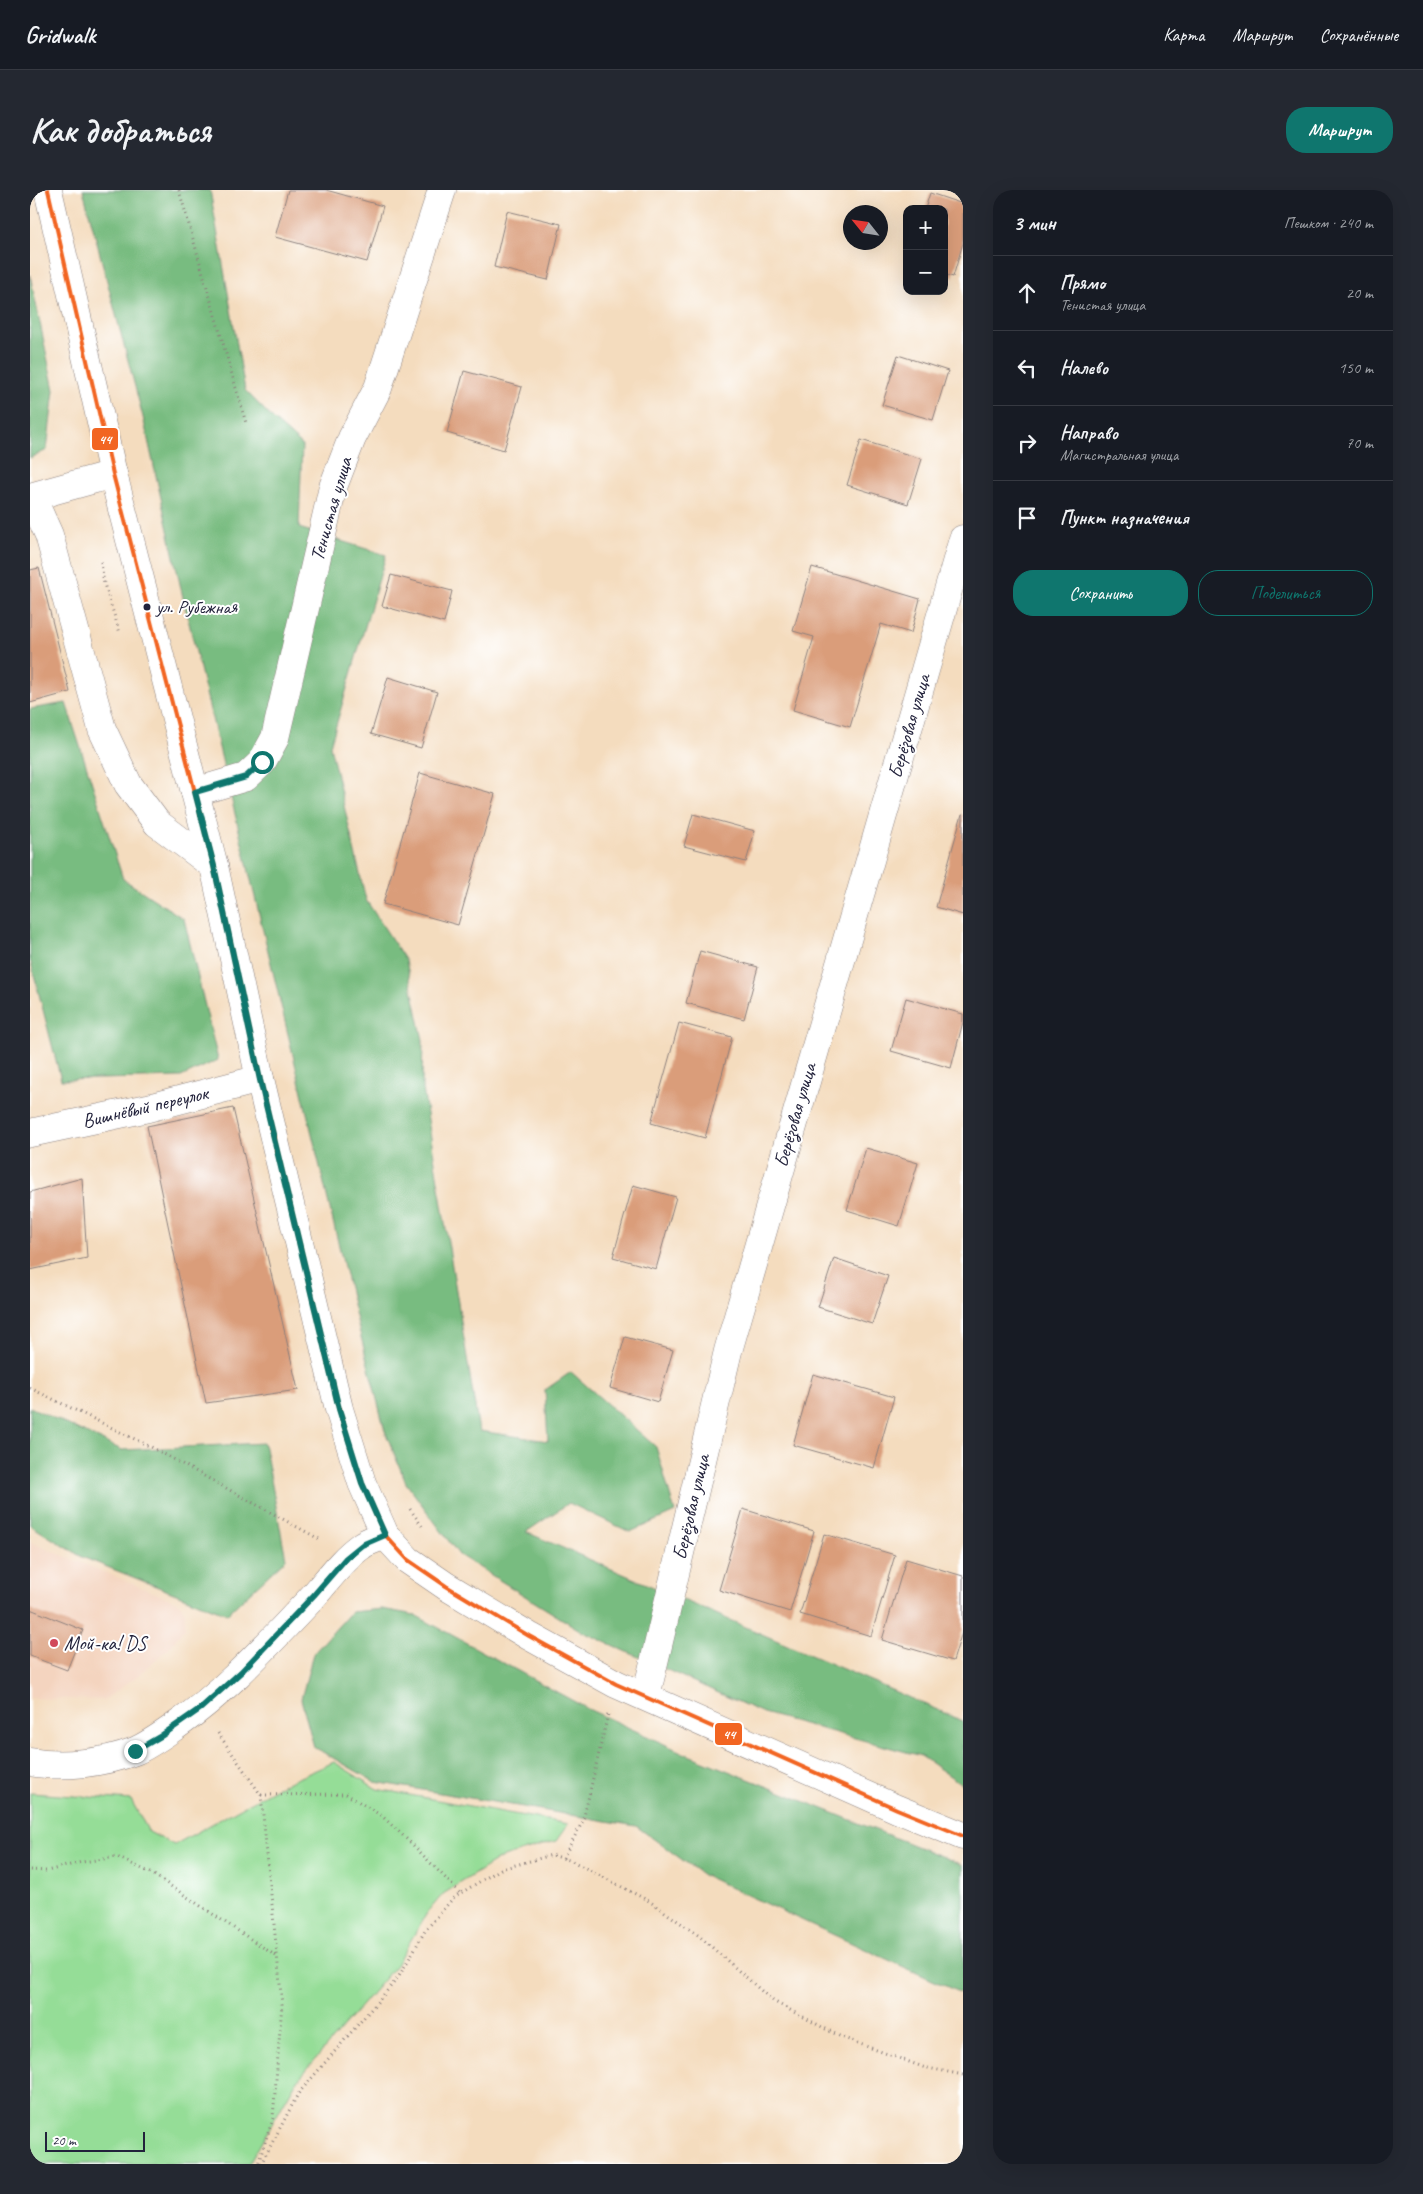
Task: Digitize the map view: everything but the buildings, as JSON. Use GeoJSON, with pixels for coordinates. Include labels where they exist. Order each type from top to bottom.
{"type":"FeatureCollection","features":[{"type":"Feature","properties":{"kind":"street"},"geometry":{"type":"LineString","coordinates":[[48,190],[114,474],[214,866],[260,1080],[339,1409],[362,1483],[385,1535],[408,1560],[446,1586],[529,1636],[616,1684],[897,1809],[963,1836]]}},
{"type":"Feature","properties":{"kind":"street","name":"Тенистая улица"},"geometry":{"type":"LineString","coordinates":[[195,792],[246,777],[262,762],[275,738],[333,487],[352,438],[378,388],[442,190]]}},
{"type":"Feature","properties":{"kind":"street"},"geometry":{"type":"LineString","coordinates":[[114,474],[31,497],[48,535],[102,729],[128,784],[157,823],[214,866]]}},
{"type":"Feature","properties":{"kind":"street","name":"Берёзовая улица"},"geometry":{"type":"LineString","coordinates":[[646,1696],[728,1351],[963,540]]}},
{"type":"Feature","properties":{"kind":"street","name":"Вишнёвый переулок"},"geometry":{"type":"LineString","coordinates":[[30,1133],[148,1108],[260,1080]]}},
{"type":"Feature","properties":{"kind":"street"},"geometry":{"type":"LineString","coordinates":[[30,1762],[70,1764],[104,1759],[135,1751],[161,1736],[201,1708],[241,1672],[314,1595],[346,1558],[362,1545],[385,1535]]}},
{"type":"Feature","properties":{"kind":"path"},"geometry":{"type":"LineString","coordinates":[[179,190],[246,423]]}},
{"type":"Feature","properties":{"kind":"path"},"geometry":{"type":"LineString","coordinates":[[30,1388],[151,1447],[322,1540]]}},
{"type":"Feature","properties":{"kind":"path"},"geometry":{"type":"LineString","coordinates":[[563,1858],[583,1821],[616,1684]]}},
{"type":"Feature","properties":{"kind":"path"},"geometry":{"type":"LineString","coordinates":[[201,1708],[261,1795],[282,2004],[273,2118],[260,2164]]}},
{"type":"Feature","properties":{"kind":"path"},"geometry":{"type":"LineString","coordinates":[[261,1795],[346,1794],[382,1816],[460,1893]]}},
{"type":"Feature","properties":{"kind":"path"},"geometry":{"type":"LineString","coordinates":[[260,2164],[298,2094],[398,1978],[425,1931],[454,1897],[501,1869],[552,1855],[563,1858],[649,1901],[698,1935],[773,2001],[841,2036],[923,2067],[963,2075]]}},
{"type":"Feature","properties":{"kind":"path"},"geometry":{"type":"LineString","coordinates":[[30,1870],[47,1871],[82,1862],[117,1857],[151,1873],[277,1956]]}},
{"type":"Feature","properties":{"kind":"shaded area"},"geometry":{"type":"Polygon","coordinates":[[[30,1542],[180,1603],[185,1613],[185,1628],[169,1648],[136,1677],[107,1698],[102,1700],[30,1698],[30,1542]]]}},
{"type":"Feature","properties":{"kind":"green space"},"geometry":{"type":"Polygon","coordinates":[[[83,190],[210,190],[245,390],[302,445],[299,528],[386,555],[330,746],[366,900],[406,961],[423,1040],[422,1083],[479,1431],[548,1441],[545,1390],[571,1372],[656,1447],[675,1512],[630,1532],[569,1503],[526,1532],[963,1721],[963,1785],[921,1756],[763,1713],[583,1632],[459,1555],[406,1483],[385,1431],[358,1325],[184,602],[143,417],[83,190]]]}},
{"type":"Feature","properties":{"kind":"green space"},"geometry":{"type":"Polygon","coordinates":[[[30,275],[54,390],[47,450],[30,458],[30,275]]]}},
{"type":"Feature","properties":{"kind":"green space"},"geometry":{"type":"Polygon","coordinates":[[[66,703],[123,879],[184,919],[218,1060],[181,1077],[61,1080],[30,959],[30,709],[66,703]]]}},
{"type":"Feature","properties":{"kind":"green space"},"geometry":{"type":"Polygon","coordinates":[[[30,1407],[122,1450],[264,1443],[286,1559],[227,1614],[82,1557],[30,1525],[30,1407]]]}},
{"type":"Feature","properties":{"kind":"green space"},"geometry":{"type":"Polygon","coordinates":[[[382,1609],[415,1615],[588,1709],[686,1754],[963,1865],[963,1994],[703,1875],[636,1826],[375,1782],[314,1747],[301,1699],[313,1654],[351,1612],[382,1609]]]}},
{"type":"Feature","properties":{"kind":"green space"},"geometry":{"type":"Polygon","coordinates":[[[334,1762],[377,1789],[568,1824],[556,1841],[500,1858],[443,1894],[427,1913],[396,1965],[296,2082],[249,2164],[30,2164],[30,1793],[131,1800],[149,1832],[174,1845],[282,1785],[334,1762]]]}},
{"type":"Feature","properties":{"kind":"transit line","name":"44"},"geometry":{"type":"LineString","coordinates":[[48,190],[113,474],[214,866],[260,1079],[339,1409],[362,1483],[385,1535],[408,1560],[446,1586],[529,1636],[616,1684],[897,1809],[963,1836]]}},
{"type":"Feature","properties":{"kind":"place","name":"ул. Рубежная"},"geometry":{"type":"Point","coordinates":[147,607]}},
{"type":"Feature","properties":{"kind":"place","name":"Мой-ка! DS"},"geometry":{"type":"Point","coordinates":[54,1643]}},
{"type":"Feature","properties":{"kind":"route"},"geometry":{"type":"LineString","coordinates":[[135,1751],[161,1736],[201,1708],[241,1672],[314,1595],[346,1558],[362,1545],[385,1535],[362,1483],[339,1409],[260,1080],[214,866],[195,792],[246,777],[262,762]]}}]}
